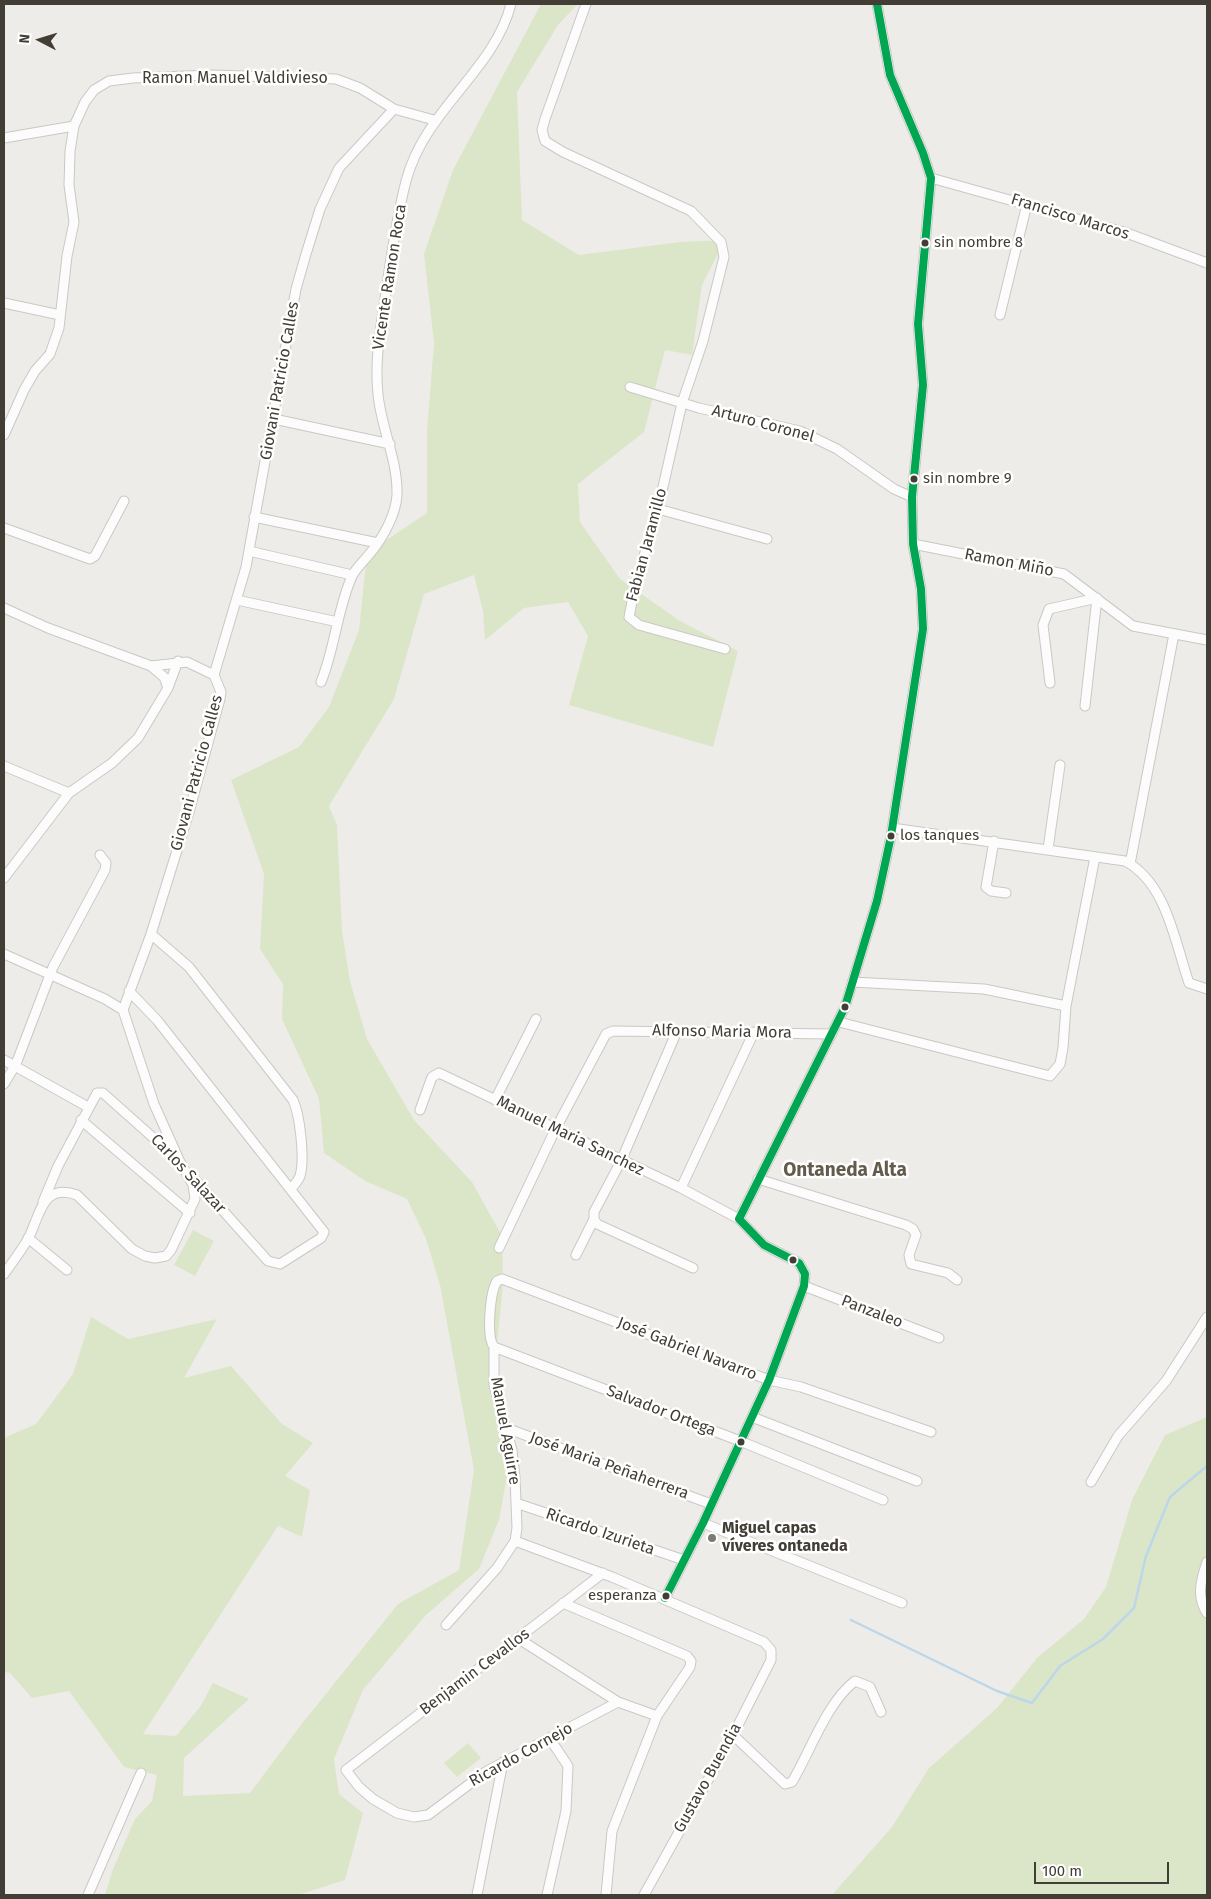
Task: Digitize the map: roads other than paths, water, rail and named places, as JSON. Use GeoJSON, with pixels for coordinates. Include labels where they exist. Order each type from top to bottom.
{"type":"FeatureCollection","features":[{"type":"Feature","properties":{"kind":"street","name":"Vicente Ramon Roca"},"geometry":{"type":"LineString","coordinates":[[321,682],[328,664],[352,575],[378,543],[391,517],[397,496],[396,476],[390,444],[378,395],[378,344],[399,210],[411,163],[434,120],[492,48],[511,4]]}},
{"type":"Feature","properties":{"kind":"street","name":"Fabian Jaramillo"},"geometry":{"type":"LineString","coordinates":[[586,4],[545,119],[542,130],[545,141],[562,152],[691,210],[721,242],[724,257],[703,341],[682,403],[658,509],[629,617],[639,625],[725,650]]}},
{"type":"Feature","properties":{"kind":"street"},"geometry":{"type":"LineString","coordinates":[[739,1219],[758,1178],[839,1022],[852,982],[877,901],[892,828],[922,629],[921,589],[912,544],[912,497],[923,385],[918,324],[931,178],[923,153],[890,75],[877,4]]}},
{"type":"Feature","properties":{"kind":"street","name":"Ramon Manuel Valdivieso"},"geometry":{"type":"LineString","coordinates":[[4,435],[24,390],[50,354],[56,342],[67,256],[74,222],[69,185],[70,151],[74,126],[85,102],[94,90],[109,81],[133,78],[212,75],[336,79],[360,88],[394,109]]}},
{"type":"Feature","properties":{"kind":"street"},"geometry":{"type":"LineString","coordinates":[[394,109],[434,120]]}},
{"type":"Feature","properties":{"kind":"street","name":"Giovani Patricio Calles"},"geometry":{"type":"LineString","coordinates":[[123,1010],[151,934],[189,812],[220,699],[221,692],[214,675],[249,551],[296,290],[320,209],[339,168],[394,109]]}},
{"type":"Feature","properties":{"kind":"street"},"geometry":{"type":"LineString","coordinates":[[4,138],[74,126]]}},
{"type":"Feature","properties":{"kind":"street","name":"Francisco Marcos"},"geometry":{"type":"LineString","coordinates":[[931,178],[1124,232],[1207,263]]}},
{"type":"Feature","properties":{"kind":"street"},"geometry":{"type":"LineString","coordinates":[[1000,315],[1027,204]]}},
{"type":"Feature","properties":{"kind":"street"},"geometry":{"type":"LineString","coordinates":[[4,303],[60,315]]}},
{"type":"Feature","properties":{"kind":"street","name":"Arturo Coronel"},"geometry":{"type":"LineString","coordinates":[[630,387],[682,403],[807,433],[837,449],[894,489],[912,497]]}},
{"type":"Feature","properties":{"kind":"street"},"geometry":{"type":"LineString","coordinates":[[274,419],[390,444]]}},
{"type":"Feature","properties":{"kind":"street"},"geometry":{"type":"LineString","coordinates":[[4,528],[90,560],[95,556],[124,501]]}},
{"type":"Feature","properties":{"kind":"street"},"geometry":{"type":"LineString","coordinates":[[658,509],[767,539]]}},
{"type":"Feature","properties":{"kind":"street"},"geometry":{"type":"LineString","coordinates":[[254,517],[378,543]]}},
{"type":"Feature","properties":{"kind":"street","name":"Ramon Miño"},"geometry":{"type":"LineString","coordinates":[[912,544],[1064,574],[1133,626],[1207,640]]}},
{"type":"Feature","properties":{"kind":"street"},"geometry":{"type":"LineString","coordinates":[[249,551],[352,575]]}},
{"type":"Feature","properties":{"kind":"street"},"geometry":{"type":"LineString","coordinates":[[1050,683],[1043,626],[1049,608],[1096,598],[1085,706]]}},
{"type":"Feature","properties":{"kind":"street"},"geometry":{"type":"LineString","coordinates":[[236,600],[338,622]]}},
{"type":"Feature","properties":{"kind":"street"},"geometry":{"type":"LineString","coordinates":[[4,608],[48,628],[151,666],[164,677],[168,688]]}},
{"type":"Feature","properties":{"kind":"street"},"geometry":{"type":"LineString","coordinates":[[1130,864],[1174,634]]}},
{"type":"Feature","properties":{"kind":"street"},"geometry":{"type":"LineString","coordinates":[[4,878],[69,793],[112,763],[138,738],[168,688],[178,662]]}},
{"type":"Feature","properties":{"kind":"street"},"geometry":{"type":"LineString","coordinates":[[151,666],[178,662],[200,668],[214,675]]}},
{"type":"Feature","properties":{"kind":"street"},"geometry":{"type":"LineString","coordinates":[[1048,849],[1060,765]]}},
{"type":"Feature","properties":{"kind":"street"},"geometry":{"type":"LineString","coordinates":[[4,766],[69,793]]}},
{"type":"Feature","properties":{"kind":"street"},"geometry":{"type":"LineString","coordinates":[[892,828],[1048,849],[1130,864],[1139,870],[1158,895],[1189,984],[1207,989]]}},
{"type":"Feature","properties":{"kind":"street"},"geometry":{"type":"LineString","coordinates":[[994,842],[986,887],[991,891],[1006,893]]}},
{"type":"Feature","properties":{"kind":"street"},"geometry":{"type":"LineString","coordinates":[[4,1084],[16,1064],[52,974],[53,967],[105,870],[106,863],[100,855]]}},
{"type":"Feature","properties":{"kind":"street"},"geometry":{"type":"LineString","coordinates":[[839,1022],[1050,1076],[1060,1064],[1066,1006],[1095,857]]}},
{"type":"Feature","properties":{"kind":"street"},"geometry":{"type":"LineString","coordinates":[[129,991],[157,1020],[291,1189],[300,1177],[301,1162],[298,1115],[293,1100],[189,966],[151,934]]}},
{"type":"Feature","properties":{"kind":"street"},"geometry":{"type":"LineString","coordinates":[[4,954],[105,998],[123,1010],[154,1104],[180,1162],[193,1185],[195,1199],[172,1250],[166,1256],[155,1258],[145,1256],[132,1249],[77,1195],[66,1191],[55,1194],[43,1202]]}},
{"type":"Feature","properties":{"kind":"street"},"geometry":{"type":"LineString","coordinates":[[852,982],[984,989],[1066,1006]]}},
{"type":"Feature","properties":{"kind":"street"},"geometry":{"type":"LineString","coordinates":[[495,1100],[536,1019]]}},
{"type":"Feature","properties":{"kind":"street","name":"Alfonso Maria Mora"},"geometry":{"type":"LineString","coordinates":[[555,1130],[601,1040],[613,1031],[832,1034]]}},
{"type":"Feature","properties":{"kind":"street"},"geometry":{"type":"LineString","coordinates":[[576,1255],[595,1221],[594,1212],[621,1161],[677,1031]]}},
{"type":"Feature","properties":{"kind":"street"},"geometry":{"type":"LineString","coordinates":[[681,1188],[754,1032]]}},
{"type":"Feature","properties":{"kind":"street"},"geometry":{"type":"LineString","coordinates":[[4,1060],[16,1064],[88,1107],[58,1166],[28,1238],[5,1270]]}},
{"type":"Feature","properties":{"kind":"street","name":"Manuel Maria Sanchez"},"geometry":{"type":"LineString","coordinates":[[420,1110],[432,1077],[437,1073],[681,1188],[739,1219],[764,1245],[799,1263],[805,1274],[804,1286]]}},
{"type":"Feature","properties":{"kind":"street","name":"Carlos Salazar"},"geometry":{"type":"LineString","coordinates":[[88,1107],[97,1093],[102,1093],[130,1115],[180,1162],[268,1261],[274,1263],[280,1264],[321,1238],[324,1232],[291,1189]]}},
{"type":"Feature","properties":{"kind":"street"},"geometry":{"type":"LineString","coordinates":[[81,1120],[190,1213]]}},
{"type":"Feature","properties":{"kind":"street"},"geometry":{"type":"LineString","coordinates":[[499,1248],[555,1130]]}},
{"type":"Feature","properties":{"kind":"street"},"geometry":{"type":"LineString","coordinates":[[758,1178],[906,1225],[913,1229],[916,1235],[909,1255],[911,1264],[948,1274],[957,1280]]}},
{"type":"Feature","properties":{"kind":"street"},"geometry":{"type":"LineString","coordinates":[[595,1221],[693,1268]]}},
{"type":"Feature","properties":{"kind":"street"},"geometry":{"type":"LineString","coordinates":[[28,1238],[67,1270]]}},
{"type":"Feature","properties":{"kind":"street","name":"Manuel Aguirre"},"geometry":{"type":"LineString","coordinates":[[502,1279],[495,1284],[489,1332],[490,1342],[494,1347],[494,1386],[512,1450],[516,1503],[514,1542]]}},
{"type":"Feature","properties":{"kind":"street","name":"José Gabriel Navarro"},"geometry":{"type":"LineString","coordinates":[[502,1279],[769,1380],[801,1387],[931,1432]]}},
{"type":"Feature","properties":{"kind":"street"},"geometry":{"type":"LineString","coordinates":[[446,1624],[497,1568],[514,1542],[603,1573],[665,1598],[703,1523],[769,1380],[804,1286]]}},
{"type":"Feature","properties":{"kind":"street","name":"Panzaleo"},"geometry":{"type":"LineString","coordinates":[[804,1286],[939,1338]]}},
{"type":"Feature","properties":{"kind":"street"},"geometry":{"type":"LineString","coordinates":[[1091,1482],[1118,1436],[1166,1381],[1207,1317]]}},
{"type":"Feature","properties":{"kind":"street","name":"Salvador Ortega"},"geometry":{"type":"LineString","coordinates":[[494,1347],[740,1441],[883,1500]]}},
{"type":"Feature","properties":{"kind":"street"},"geometry":{"type":"LineString","coordinates":[[752,1418],[917,1481]]}},
{"type":"Feature","properties":{"kind":"street","name":"José Maria Peñaherrera"},"geometry":{"type":"LineString","coordinates":[[506,1428],[711,1504]]}},
{"type":"Feature","properties":{"kind":"street","name":"Ricardo Izurieta"},"geometry":{"type":"LineString","coordinates":[[516,1503],[684,1560]]}},
{"type":"Feature","properties":{"kind":"street"},"geometry":{"type":"LineString","coordinates":[[703,1523],[902,1602]]}},
{"type":"Feature","properties":{"kind":"street"},"geometry":{"type":"LineString","coordinates":[[1207,1562],[1199,1594],[1207,1613]]}},
{"type":"Feature","properties":{"kind":"street","name":"Benjamin Cevallos"},"geometry":{"type":"LineString","coordinates":[[428,1815],[414,1817],[397,1813],[373,1799],[359,1787],[346,1770],[603,1573]]}},
{"type":"Feature","properties":{"kind":"street","name":"Gustavo Buendia"},"geometry":{"type":"LineString","coordinates":[[644,1895],[733,1735],[771,1660],[771,1650],[764,1642],[665,1598]]}},
{"type":"Feature","properties":{"kind":"street"},"geometry":{"type":"LineString","coordinates":[[563,1603],[687,1656],[691,1661],[690,1667],[656,1716],[612,1831],[606,1895]]}},
{"type":"Feature","properties":{"kind":"street"},"geometry":{"type":"LineString","coordinates":[[519,1639],[618,1702],[656,1716]]}},
{"type":"Feature","properties":{"kind":"street"},"geometry":{"type":"LineString","coordinates":[[733,1735],[785,1784],[792,1782],[834,1702],[855,1681],[870,1686],[881,1712]]}},
{"type":"Feature","properties":{"kind":"street","name":"Ricardo Cornejo"},"geometry":{"type":"LineString","coordinates":[[428,1815],[468,1783],[503,1762],[618,1702]]}},
{"type":"Feature","properties":{"kind":"street"},"geometry":{"type":"LineString","coordinates":[[547,1895],[566,1811],[568,1766],[550,1739]]}},
{"type":"Feature","properties":{"kind":"street"},"geometry":{"type":"LineString","coordinates":[[477,1895],[503,1762]]}},
{"type":"Feature","properties":{"kind":"street"},"geometry":{"type":"LineString","coordinates":[[88,1895],[141,1773]]}},
{"type":"Feature","properties":{"kind":"waterway"},"geometry":{"type":"LineString","coordinates":[[851,1620],[997,1691],[1032,1703],[1060,1666],[1103,1639],[1134,1608],[1146,1556],[1170,1497],[1207,1466]]}},
{"type":"Feature","properties":{"kind":"place","name":"sin nombre 8"},"geometry":{"type":"Point","coordinates":[925,243]}},
{"type":"Feature","properties":{"kind":"place","name":"sin nombre 9"},"geometry":{"type":"Point","coordinates":[914,479]}},
{"type":"Feature","properties":{"kind":"place","name":"los tanques"},"geometry":{"type":"Point","coordinates":[891,836]}},
{"type":"Feature","properties":{"kind":"place","name":"Miguel capas víveres ontaneda"},"geometry":{"type":"Point","coordinates":[712,1538]}},
{"type":"Feature","properties":{"kind":"place","name":"esperanza"},"geometry":{"type":"Point","coordinates":[666,1596]}},
{"type":"Feature","properties":{"kind":"district","name":"Ontaneda Alta"},"geometry":{"type":"Point","coordinates":[845,1171]}}]}
